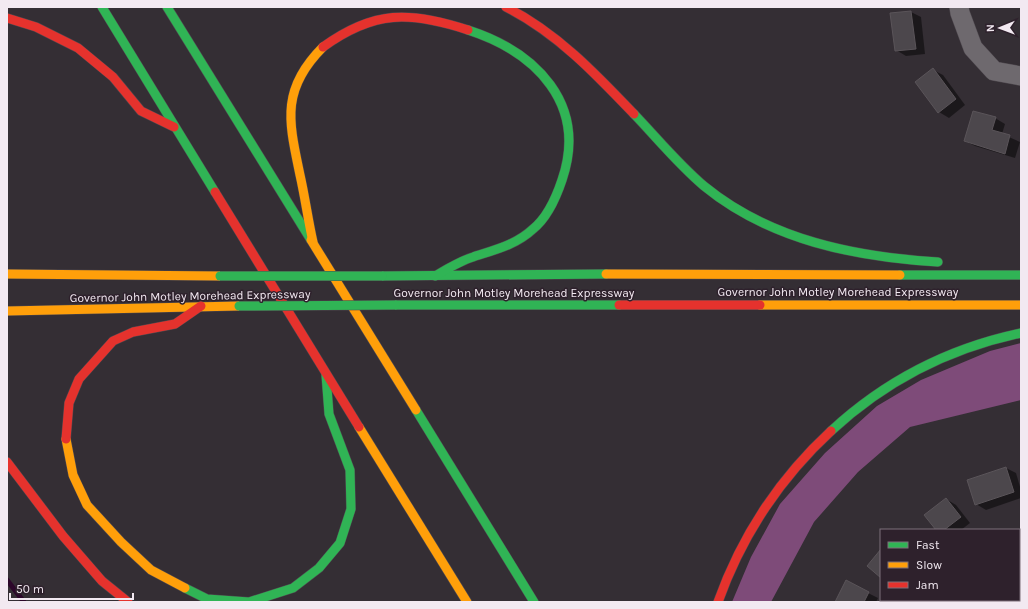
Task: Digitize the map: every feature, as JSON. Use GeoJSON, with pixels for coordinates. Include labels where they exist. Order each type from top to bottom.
{"type":"FeatureCollection","features":[{"type":"Feature","properties":{"kind":"highway"},"geometry":{"type":"LineString","coordinates":[[102,7],[326,375],[467,602]]}},
{"type":"Feature","properties":{"kind":"highway"},"geometry":{"type":"LineString","coordinates":[[167,7],[534,602]]}},
{"type":"Feature","properties":{"kind":"highway"},"geometry":{"type":"LineString","coordinates":[[506,7],[545,29],[577,54],[673,156],[705,186],[730,204],[791,236],[826,246],[878,258],[945,262]]}},
{"type":"Feature","properties":{"kind":"highway"},"geometry":{"type":"LineString","coordinates":[[313,242],[302,183],[293,146],[291,115],[295,87],[308,64],[326,45],[366,22],[400,16],[432,19],[473,31],[513,50],[540,71],[557,93],[568,120],[569,161],[556,199],[534,228],[495,252],[469,258],[435,276]]}},
{"type":"Feature","properties":{"kind":"highway"},"geometry":{"type":"LineString","coordinates":[[7,18],[32,24],[83,52],[113,77],[142,112],[174,127]]}},
{"type":"Feature","properties":{"kind":"highway"},"geometry":{"type":"LineString","coordinates":[[32,265],[62,275]]}},
{"type":"Feature","properties":{"kind":"highway"},"geometry":{"type":"LineString","coordinates":[[1007,265],[1021,267]]}},
{"type":"Feature","properties":{"kind":"highway","name":"Governor John Motley Morehead Expressway"},"geometry":{"type":"LineString","coordinates":[[7,274],[220,276],[435,276],[489,274],[1021,276]]}},
{"type":"Feature","properties":{"kind":"highway","name":"Governor John Motley Morehead Expressway"},"geometry":{"type":"LineString","coordinates":[[7,311],[201,306],[1021,305]]}},
{"type":"Feature","properties":{"kind":"highway"},"geometry":{"type":"LineString","coordinates":[[201,306],[175,324],[133,332],[113,341],[79,379],[69,403],[66,444],[73,475],[87,505],[121,542],[146,565],[170,580],[207,599],[249,602],[293,588],[319,568],[340,543],[351,509],[350,470],[329,414],[326,375]]}},
{"type":"Feature","properties":{"kind":"highway"},"geometry":{"type":"LineString","coordinates":[[718,602],[731,567],[747,536],[767,503],[790,473],[839,422],[870,398],[933,361],[1000,338],[1021,333]]}},
{"type":"Feature","properties":{"kind":"highway"},"geometry":{"type":"LineString","coordinates":[[7,462],[63,536],[102,581],[128,602]]}},
{"type":"Feature","properties":{"kind":"street"},"geometry":{"type":"LineString","coordinates":[[959,7],[973,48],[994,71],[1021,76]]}},
{"type":"Feature","properties":{"kind":"shaded area"},"geometry":{"type":"Polygon","coordinates":[[[1021,343],[1021,400],[910,427],[858,472],[814,522],[771,602],[732,602],[751,557],[780,504],[825,453],[877,406],[921,380],[990,351],[1021,343]]]}},
{"type":"Feature","properties":{"kind":"building"},"geometry":{"type":"Polygon","coordinates":[[[911,11],[916,49],[895,51],[890,13],[911,11]]]}},
{"type":"Feature","properties":{"kind":"building"},"geometry":{"type":"Polygon","coordinates":[[[933,68],[956,99],[938,113],[915,82],[933,68]]]}},
{"type":"Feature","properties":{"kind":"building"},"geometry":{"type":"Polygon","coordinates":[[[973,111],[996,117],[992,130],[1010,135],[1005,154],[964,141],[973,111]]]}},
{"type":"Feature","properties":{"kind":"building"},"geometry":{"type":"Polygon","coordinates":[[[1006,467],[1014,492],[975,505],[967,480],[1006,467]]]}},
{"type":"Feature","properties":{"kind":"building"},"geometry":{"type":"Polygon","coordinates":[[[946,498],[961,517],[945,529],[935,529],[924,515],[946,498]]]}},
{"type":"Feature","properties":{"kind":"building"},"geometry":{"type":"Polygon","coordinates":[[[880,550],[880,577],[867,566],[880,550]]]}},
{"type":"Feature","properties":{"kind":"building"},"geometry":{"type":"Polygon","coordinates":[[[846,580],[869,592],[864,602],[835,602],[846,580]]]}},
{"type":"Feature","properties":{"kind":"waterway"},"geometry":{"type":"LineString","coordinates":[[7,580],[24,602]]}},
{"type":"Feature","properties":{"kind":"traffic: fast"},"geometry":{"type":"LineString","coordinates":[[102,7],[215,192]]}},
{"type":"Feature","properties":{"kind":"traffic: fast"},"geometry":{"type":"LineString","coordinates":[[167,7],[311,240]]}},
{"type":"Feature","properties":{"kind":"traffic: fast"},"geometry":{"type":"LineString","coordinates":[[435,276],[463,261],[512,243],[526,235],[538,224],[551,207],[557,194],[562,180],[568,153],[568,128],[562,105],[550,85],[534,67],[515,52],[493,40],[468,30]]}},
{"type":"Feature","properties":{"kind":"traffic: fast"},"geometry":{"type":"LineString","coordinates":[[634,114],[694,178],[730,205],[757,220],[785,232],[845,250],[876,256],[938,262]]}},
{"type":"Feature","properties":{"kind":"traffic: fast"},"geometry":{"type":"LineString","coordinates":[[382,276],[606,274]]}},
{"type":"Feature","properties":{"kind":"traffic: fast"},"geometry":{"type":"LineString","coordinates":[[900,275],[1021,275]]}},
{"type":"Feature","properties":{"kind":"traffic: fast"},"geometry":{"type":"LineString","coordinates":[[220,276],[382,276]]}},
{"type":"Feature","properties":{"kind":"traffic: fast"},"geometry":{"type":"LineString","coordinates":[[395,305],[619,305]]}},
{"type":"Feature","properties":{"kind":"traffic: fast"},"geometry":{"type":"LineString","coordinates":[[239,306],[395,305]]}},
{"type":"Feature","properties":{"kind":"traffic: fast"},"geometry":{"type":"LineString","coordinates":[[831,431],[873,397],[920,369],[944,357],[969,348],[995,339],[1021,333]]}},
{"type":"Feature","properties":{"kind":"traffic: fast"},"geometry":{"type":"LineString","coordinates":[[185,588],[207,599],[249,602],[293,588],[319,568],[340,543],[351,509],[350,470],[329,414],[326,375]]}},
{"type":"Feature","properties":{"kind":"traffic: fast"},"geometry":{"type":"LineString","coordinates":[[416,410],[534,602]]}},
{"type":"Feature","properties":{"kind":"traffic: slow"},"geometry":{"type":"LineString","coordinates":[[313,242],[293,139],[291,107],[294,92],[300,78],[309,63],[323,47]]}},
{"type":"Feature","properties":{"kind":"traffic: slow"},"geometry":{"type":"LineString","coordinates":[[311,240],[416,410]]}},
{"type":"Feature","properties":{"kind":"traffic: slow"},"geometry":{"type":"LineString","coordinates":[[7,274],[220,276]]}},
{"type":"Feature","properties":{"kind":"traffic: slow"},"geometry":{"type":"LineString","coordinates":[[606,274],[900,275]]}},
{"type":"Feature","properties":{"kind":"traffic: slow"},"geometry":{"type":"LineString","coordinates":[[760,305],[1021,305]]}},
{"type":"Feature","properties":{"kind":"traffic: slow"},"geometry":{"type":"LineString","coordinates":[[7,311],[239,306]]}},
{"type":"Feature","properties":{"kind":"traffic: slow"},"geometry":{"type":"LineString","coordinates":[[359,427],[467,602]]}},
{"type":"Feature","properties":{"kind":"traffic: slow"},"geometry":{"type":"LineString","coordinates":[[66,439],[73,475],[87,505],[121,542],[151,570],[185,588]]}},
{"type":"Feature","properties":{"kind":"traffic: jam"},"geometry":{"type":"LineString","coordinates":[[506,7],[525,17],[559,41],[590,69],[634,114]]}},
{"type":"Feature","properties":{"kind":"traffic: jam"},"geometry":{"type":"LineString","coordinates":[[323,47],[341,35],[359,26],[376,20],[393,18],[410,17],[428,19],[468,30]]}},
{"type":"Feature","properties":{"kind":"traffic: jam"},"geometry":{"type":"LineString","coordinates":[[7,18],[36,27],[78,48],[113,77],[141,111],[174,127]]}},
{"type":"Feature","properties":{"kind":"traffic: jam"},"geometry":{"type":"LineString","coordinates":[[215,192],[359,427]]}},
{"type":"Feature","properties":{"kind":"traffic: jam"},"geometry":{"type":"LineString","coordinates":[[619,305],[760,305]]}},
{"type":"Feature","properties":{"kind":"traffic: jam"},"geometry":{"type":"LineString","coordinates":[[66,439],[69,403],[79,379],[113,341],[133,332],[175,324],[201,306]]}},
{"type":"Feature","properties":{"kind":"traffic: jam"},"geometry":{"type":"LineString","coordinates":[[718,602],[738,554],[764,509],[812,449],[831,431]]}},
{"type":"Feature","properties":{"kind":"traffic: jam"},"geometry":{"type":"LineString","coordinates":[[7,462],[63,536],[102,581],[128,602]]}}]}
